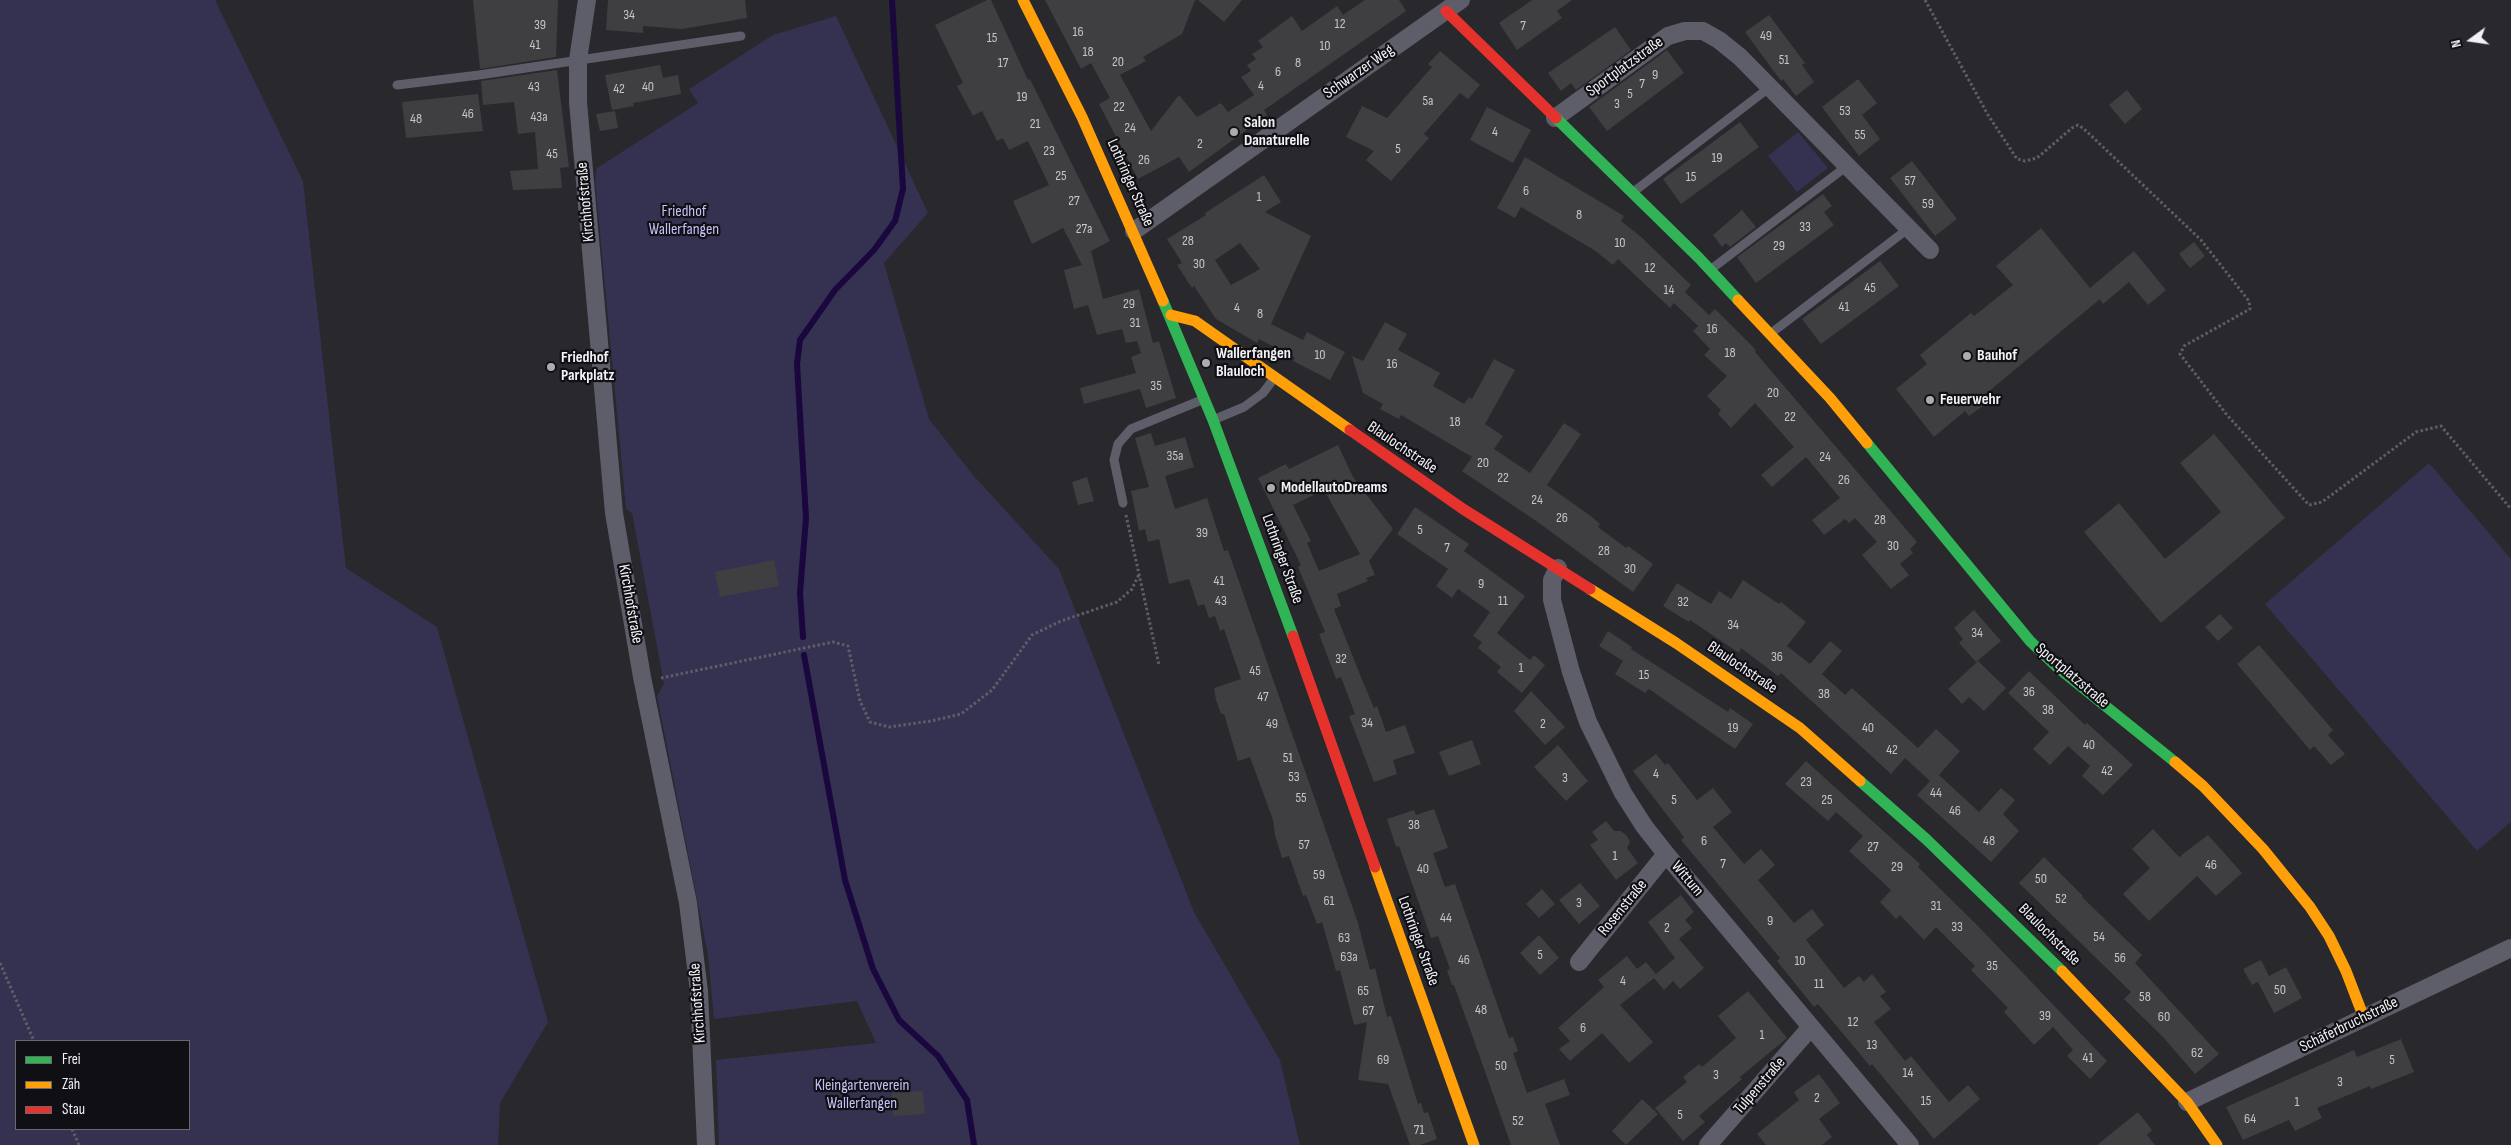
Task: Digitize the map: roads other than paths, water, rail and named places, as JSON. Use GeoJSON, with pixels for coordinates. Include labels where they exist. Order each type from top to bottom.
{"type":"FeatureCollection","features":[{"type":"Feature","properties":{"kind":"street","name":"Kirchhofstraße"},"geometry":{"type":"LineString","coordinates":[[587,0],[578,60],[578,102],[614,513],[643,682],[690,922],[700,991],[706,1145]]}},
{"type":"Feature","properties":{"kind":"street","name":"Lothringer Straße"},"geometry":{"type":"LineString","coordinates":[[1023,0],[1082,117],[1171,315],[1205,399],[1281,603],[1474,1145]]}},
{"type":"Feature","properties":{"kind":"street","name":"Schwarzer Weg"},"geometry":{"type":"LineString","coordinates":[[1134,231],[1461,0]]}},
{"type":"Feature","properties":{"kind":"street","name":"Sportplatzstraße"},"geometry":{"type":"LineString","coordinates":[[1446,11],[1632,193],[1770,334],[1848,420],[2030,641],[2058,667],[2146,736],[2203,786],[2263,849],[2310,907],[2329,936],[2346,971],[2364,1018]]}},
{"type":"Feature","properties":{"kind":"street","name":"Sportplatzstraße"},"geometry":{"type":"LineString","coordinates":[[1555,118],[1668,36],[1685,32],[1703,31],[1719,40],[1740,57],[1930,250]]}},
{"type":"Feature","properties":{"kind":"street","name":"Blaulochstraße"},"geometry":{"type":"LineString","coordinates":[[1171,315],[1195,321],[1366,443],[1463,509],[1742,686],[1800,728],[1926,839],[2030,939],[2124,1034],[2187,1102],[2217,1145]]}},
{"type":"Feature","properties":{"kind":"street","name":"Wittum"},"geometry":{"type":"LineString","coordinates":[[1558,568],[1552,580],[1552,600],[1570,672],[1588,722],[1623,793],[1644,826],[1666,854],[1910,1145]]}},
{"type":"Feature","properties":{"kind":"street","name":"Rosenstraße"},"geometry":{"type":"LineString","coordinates":[[1579,962],[1666,854]]}},
{"type":"Feature","properties":{"kind":"street","name":"Schäferbruchstraße"},"geometry":{"type":"LineString","coordinates":[[2187,1102],[2511,948]]}},
{"type":"Feature","properties":{"kind":"street","name":"Tulpenstraße"},"geometry":{"type":"LineString","coordinates":[[1708,1145],[1811,1028]]}},
{"type":"Feature","properties":{"kind":"lane"},"geometry":{"type":"LineString","coordinates":[[397,84],[741,36]]}},
{"type":"Feature","properties":{"kind":"lane"},"geometry":{"type":"LineString","coordinates":[[1632,193],[1770,87]]}},
{"type":"Feature","properties":{"kind":"lane"},"geometry":{"type":"LineString","coordinates":[[1710,271],[1847,166]]}},
{"type":"Feature","properties":{"kind":"lane"},"geometry":{"type":"LineString","coordinates":[[1770,334],[1909,228]]}},
{"type":"Feature","properties":{"kind":"lane"},"geometry":{"type":"LineString","coordinates":[[1213,420],[1244,407],[1263,393],[1275,377]]}},
{"type":"Feature","properties":{"kind":"lane"},"geometry":{"type":"LineString","coordinates":[[1123,502],[1114,460],[1118,444],[1131,429],[1205,399]]}},
{"type":"Feature","properties":{"kind":"waterway"},"geometry":{"type":"LineString","coordinates":[[803,637],[800,593],[806,518],[797,364],[800,340],[835,290],[874,250],[895,221],[903,189],[892,0]]}},
{"type":"Feature","properties":{"kind":"waterway"},"geometry":{"type":"LineString","coordinates":[[804,655],[845,880],[873,969],[899,1020],[938,1056],[967,1100],[974,1145]]}},
{"type":"Feature","properties":{"kind":"place","name":"Salon Danaturelle"},"geometry":{"type":"Point","coordinates":[1234,132]}},
{"type":"Feature","properties":{"kind":"place","name":"Bauhof"},"geometry":{"type":"Point","coordinates":[1967,356]}},
{"type":"Feature","properties":{"kind":"place","name":"Wallerfangen Blauloch"},"geometry":{"type":"Point","coordinates":[1206,363]}},
{"type":"Feature","properties":{"kind":"place","name":"Friedhof Parkplatz"},"geometry":{"type":"Point","coordinates":[551,367]}},
{"type":"Feature","properties":{"kind":"place","name":"Feuerwehr"},"geometry":{"type":"Point","coordinates":[1930,400]}},
{"type":"Feature","properties":{"kind":"place","name":"ModellautoDreams"},"geometry":{"type":"Point","coordinates":[1271,488]}},
{"type":"Feature","properties":{"kind":"park label","name":"Friedhof Wallerfangen"},"geometry":{"type":"Point","coordinates":[684,221]}},
{"type":"Feature","properties":{"kind":"park label","name":"Kleingartenverein Wallerfangen"},"geometry":{"type":"Point","coordinates":[862,1095]}}]}
